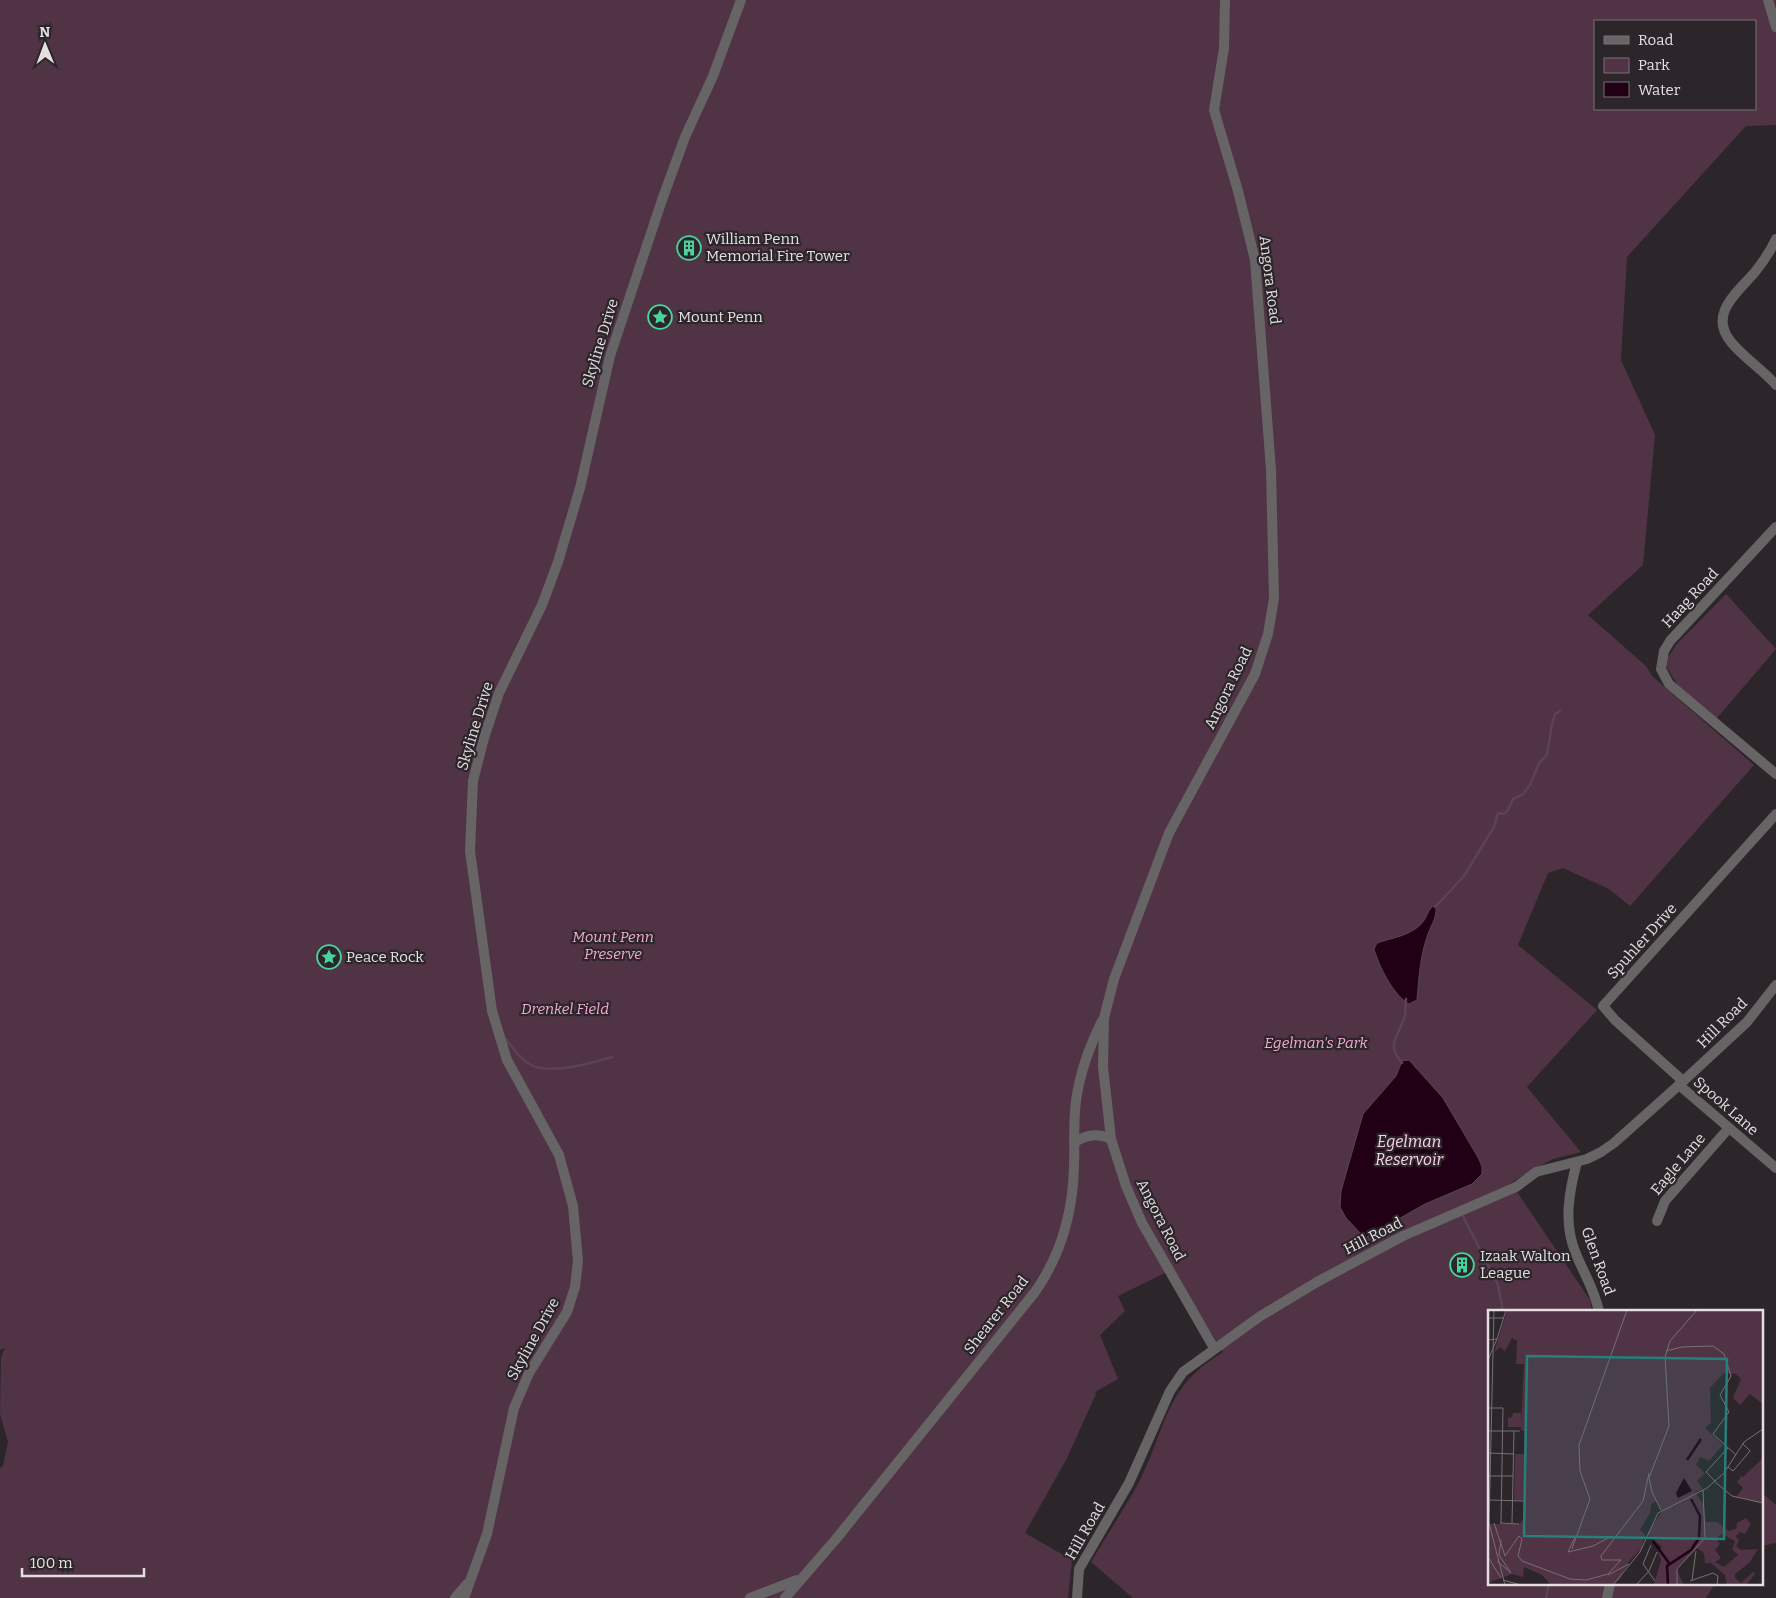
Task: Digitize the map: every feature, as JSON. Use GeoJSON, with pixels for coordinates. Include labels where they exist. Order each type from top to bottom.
{"type":"FeatureCollection","features":[{"type":"Feature","properties":{"kind":"street","name":"Skyline Drive"},"geometry":{"type":"LineString","coordinates":[[464,1598],[487,1534],[514,1408],[529,1373],[567,1312],[575,1286],[578,1261],[573,1206],[559,1155],[507,1060],[492,1011],[470,851],[473,781],[484,738],[499,693],[542,605],[558,562],[580,488],[610,356],[662,200],[686,137],[713,76],[741,0]]}},
{"type":"Feature","properties":{"kind":"street","name":"Angora Road"},"geometry":{"type":"LineString","coordinates":[[1214,1348],[1134,1206],[1121,1173],[1111,1139],[1103,1081],[1104,1018],[1114,979],[1168,833],[1255,674],[1268,634],[1274,598],[1271,470],[1254,260],[1238,191],[1214,110],[1224,48],[1225,0]]}},
{"type":"Feature","properties":{"kind":"street"},"geometry":{"type":"LineString","coordinates":[[1768,0],[1776,26]]}},
{"type":"Feature","properties":{"kind":"street"},"geometry":{"type":"LineString","coordinates":[[1776,239],[1760,265],[1727,304],[1722,316],[1723,329],[1733,345],[1776,385]]}},
{"type":"Feature","properties":{"kind":"street","name":"Haag Road"},"geometry":{"type":"LineString","coordinates":[[1776,527],[1670,642],[1664,651],[1661,669],[1669,684],[1776,774]]}},
{"type":"Feature","properties":{"kind":"street","name":"Spuhler Drive"},"geometry":{"type":"LineString","coordinates":[[1681,1083],[1615,1020],[1603,1006],[1776,814]]}},
{"type":"Feature","properties":{"kind":"street","name":"Hill Road"},"geometry":{"type":"LineString","coordinates":[[1077,1598],[1079,1569],[1129,1483],[1170,1391],[1183,1372],[1214,1348],[1317,1282],[1402,1236],[1516,1187],[1536,1172],[1549,1167],[1587,1159],[1614,1143],[1747,1022],[1776,985]]}},
{"type":"Feature","properties":{"kind":"street","name":"Shearer Road"},"geometry":{"type":"LineString","coordinates":[[785,1598],[798,1580],[836,1539],[1040,1284],[1056,1254],[1067,1223],[1073,1185],[1076,1100],[1084,1062],[1104,1018]]}},
{"type":"Feature","properties":{"kind":"street","name":"Spook Lane"},"geometry":{"type":"LineString","coordinates":[[1681,1083],[1728,1129],[1776,1168]]}},
{"type":"Feature","properties":{"kind":"street","name":"Eagle Lane"},"geometry":{"type":"LineString","coordinates":[[1657,1221],[1665,1201],[1728,1129]]}},
{"type":"Feature","properties":{"kind":"street"},"geometry":{"type":"LineString","coordinates":[[1074,1142],[1088,1135],[1104,1136],[1111,1139]]}},
{"type":"Feature","properties":{"kind":"street","name":"Glen Road"},"geometry":{"type":"LineString","coordinates":[[1577,1162],[1570,1200],[1569,1228],[1575,1252],[1593,1286],[1599,1310]]}},
{"type":"Feature","properties":{"kind":"street"},"geometry":{"type":"LineString","coordinates":[[750,1598],[798,1580]]}},
{"type":"Feature","properties":{"kind":"street","name":"Skyline Drive"},"geometry":{"type":"LineString","coordinates":[[455,1598],[469,1582]]}},
{"type":"Feature","properties":{"kind":"green space","name":"Mount Penn Preserve"},"geometry":{"type":"Polygon","coordinates":[[[0,0],[1776,0],[1776,125],[1746,126],[1627,257],[1621,360],[1655,435],[1643,565],[1588,615],[1646,666],[1652,676],[1754,765],[1630,906],[1609,889],[1563,868],[1548,873],[1518,945],[1597,1010],[1527,1087],[1581,1152],[1553,1159],[1513,1181],[1517,1192],[1590,1300],[1592,1310],[1488,1310],[1488,1586],[1714,1586],[1706,1598],[1133,1598],[1091,1562],[1140,1480],[1163,1424],[1178,1394],[1189,1379],[1223,1352],[1173,1269],[1118,1296],[1125,1311],[1100,1335],[1118,1379],[1095,1392],[1096,1394],[1067,1458],[1025,1533],[1072,1560],[1068,1598],[0,1598],[0,1468],[3,1466],[8,1442],[0,1414],[1,1357],[5,1348],[0,1350],[0,0]]]}},
{"type":"Feature","properties":{"kind":"green space"},"geometry":{"type":"Polygon","coordinates":[[[1726,594],[1776,649],[1717,718],[1679,687],[1667,668],[1667,659],[1676,645],[1726,594]]]}},
{"type":"Feature","properties":{"kind":"green space"},"geometry":{"type":"Polygon","coordinates":[[[1764,1495],[1776,1505],[1776,1543],[1764,1546],[1764,1495]]]}},
{"type":"Feature","properties":{"kind":"water"},"geometry":{"type":"Polygon","coordinates":[[[1435,905],[1435,916],[1425,942],[1417,1000],[1409,1004],[1392,987],[1379,964],[1374,949],[1377,943],[1406,934],[1417,928],[1435,905]]]}},
{"type":"Feature","properties":{"kind":"water","name":"Egelman Reservoir"},"geometry":{"type":"Polygon","coordinates":[[[1409,1060],[1443,1098],[1479,1159],[1482,1174],[1472,1184],[1425,1204],[1365,1238],[1346,1218],[1340,1207],[1341,1191],[1363,1114],[1396,1076],[1402,1061],[1409,1060]]]}},
{"type":"Feature","properties":{"kind":"waterway"},"geometry":{"type":"LineString","coordinates":[[1435,907],[1464,876],[1494,827],[1498,813],[1504,814],[1513,799],[1522,795],[1530,785],[1539,763],[1547,755],[1552,724],[1555,714],[1560,711]]}},
{"type":"Feature","properties":{"kind":"waterway"},"geometry":{"type":"LineString","coordinates":[[1402,1063],[1394,1050],[1394,1044],[1405,1015],[1406,999]]}},
{"type":"Feature","properties":{"kind":"waterway"},"geometry":{"type":"LineString","coordinates":[[506,1039],[523,1060],[539,1068],[572,1067],[612,1057]]}},
{"type":"Feature","properties":{"kind":"waterway"},"geometry":{"type":"LineString","coordinates":[[1463,1216],[1498,1285],[1503,1310]]}},
{"type":"Feature","properties":{"kind":"waterway"},"geometry":{"type":"LineString","coordinates":[[1546,1598],[1549,1586]]}},
{"type":"Feature","properties":{"kind":"place","name":"William Penn Memorial Fire Tower"},"geometry":{"type":"Point","coordinates":[689,248]}},
{"type":"Feature","properties":{"kind":"place","name":"Mount Penn"},"geometry":{"type":"Point","coordinates":[660,317]}},
{"type":"Feature","properties":{"kind":"place","name":"Peace Rock"},"geometry":{"type":"Point","coordinates":[329,957]}},
{"type":"Feature","properties":{"kind":"place","name":"Izaak Walton League"},"geometry":{"type":"Point","coordinates":[1462,1265]}},
{"type":"Feature","properties":{"kind":"park label","name":"Drenkel Field"},"geometry":{"type":"Point","coordinates":[565,1009]}},
{"type":"Feature","properties":{"kind":"park label","name":"Egelman's Park"},"geometry":{"type":"Point","coordinates":[1316,1043]}}]}
